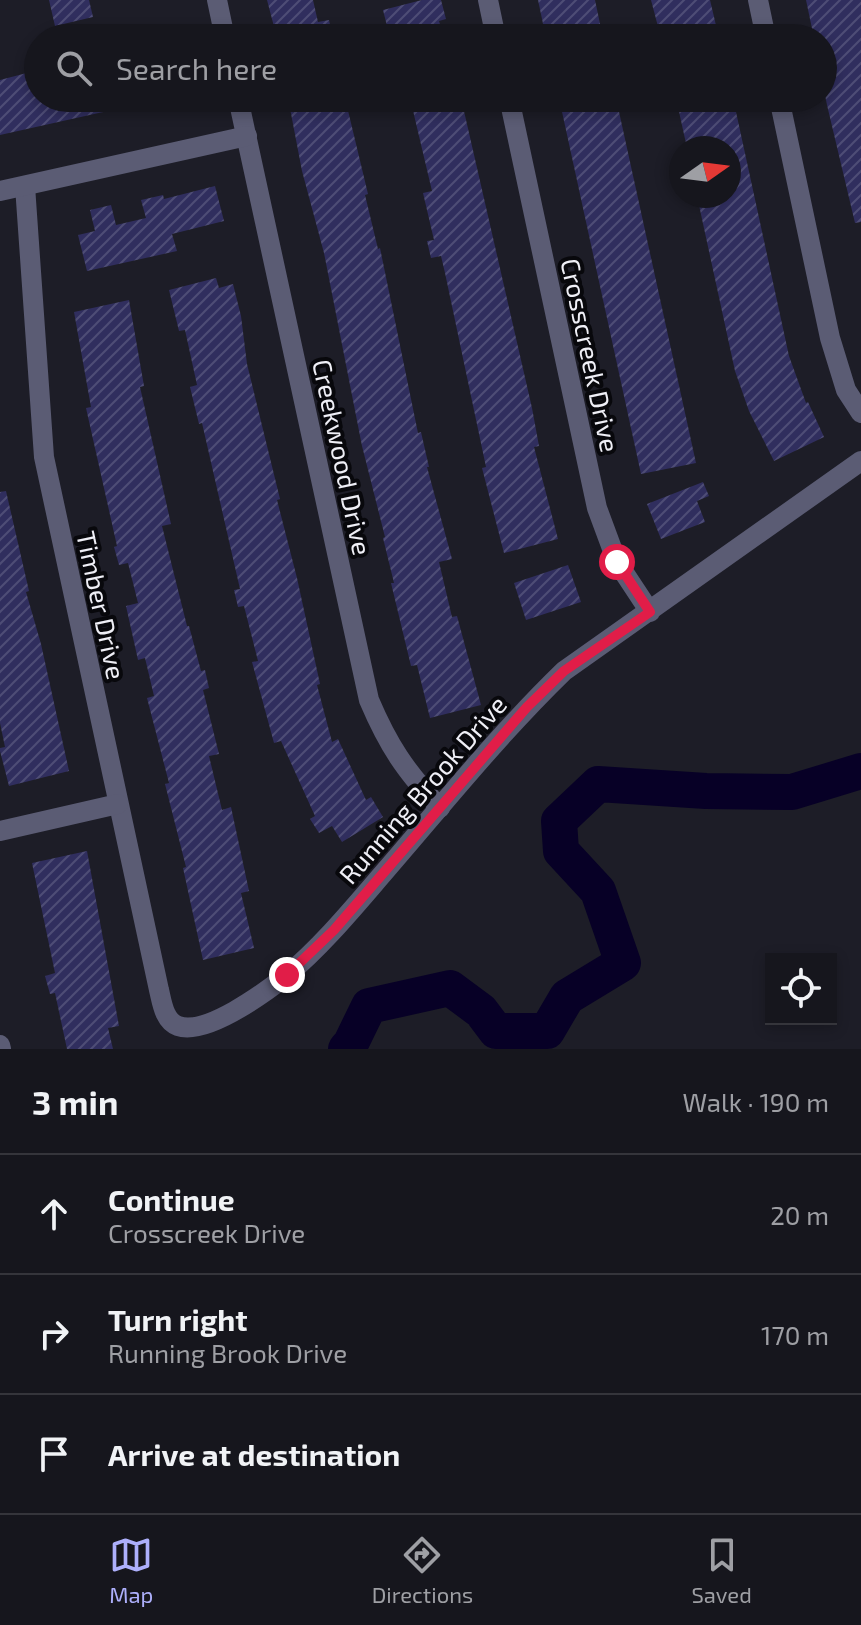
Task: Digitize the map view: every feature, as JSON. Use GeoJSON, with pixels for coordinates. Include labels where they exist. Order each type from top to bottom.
{"type":"FeatureCollection","features":[{"type":"Feature","properties":{"kind":"street"},"geometry":{"type":"LineString","coordinates":[[217,0],[222,24]]}},
{"type":"Feature","properties":{"kind":"street"},"geometry":{"type":"LineString","coordinates":[[488,0],[493,24]]}},
{"type":"Feature","properties":{"kind":"street"},"geometry":{"type":"LineString","coordinates":[[758,0],[763,24]]}},
{"type":"Feature","properties":{"kind":"street","name":"Creekwood Drive"},"geometry":{"type":"LineString","coordinates":[[241,112],[369,700],[387,741],[409,775],[440,808]]}},
{"type":"Feature","properties":{"kind":"street","name":"Crosscreek Drive"},"geometry":{"type":"LineString","coordinates":[[512,112],[597,508],[617,562],[650,612]]}},
{"type":"Feature","properties":{"kind":"street"},"geometry":{"type":"LineString","coordinates":[[782,112],[830,338],[846,390],[861,413]]}},
{"type":"Feature","properties":{"kind":"street"},"geometry":{"type":"LineString","coordinates":[[0,191],[247,136]]}},
{"type":"Feature","properties":{"kind":"street","name":"Timber Drive"},"geometry":{"type":"LineString","coordinates":[[25,186],[44,457],[159,990],[166,1015],[176,1025]]}},
{"type":"Feature","properties":{"kind":"street","name":"Running Brook Drive"},"geometry":{"type":"LineString","coordinates":[[176,1025],[191,1027],[214,1021],[249,1003],[287,975],[334,930],[527,707],[564,671],[861,461]]}},
{"type":"Feature","properties":{"kind":"street"},"geometry":{"type":"LineString","coordinates":[[0,831],[118,804]]}},
{"type":"Feature","properties":{"kind":"building"},"geometry":{"type":"Polygon","coordinates":[[[49,0],[89,0],[93,17],[55,24],[49,0]]]}},
{"type":"Feature","properties":{"kind":"building"},"geometry":{"type":"Polygon","coordinates":[[[267,0],[313,0],[318,22],[329,20],[330,24],[273,24],[267,0]]]}},
{"type":"Feature","properties":{"kind":"building"},"geometry":{"type":"Polygon","coordinates":[[[422,0],[441,0],[446,19],[439,21],[440,24],[386,24],[383,10],[422,0]]]}},
{"type":"Feature","properties":{"kind":"building"},"geometry":{"type":"Polygon","coordinates":[[[538,0],[595,0],[600,24],[543,24],[538,0]]]}},
{"type":"Feature","properties":{"kind":"building"},"geometry":{"type":"Polygon","coordinates":[[[651,0],[710,0],[716,24],[657,24],[651,0]]]}},
{"type":"Feature","properties":{"kind":"building"},"geometry":{"type":"Polygon","coordinates":[[[806,0],[861,0],[861,222],[855,223],[829,112],[837,112],[837,24],[811,24],[806,0]]]}},
{"type":"Feature","properties":{"kind":"building"},"geometry":{"type":"Polygon","coordinates":[[[24,74],[24,112],[103,112],[0,135],[0,80],[24,74]]]}},
{"type":"Feature","properties":{"kind":"building"},"geometry":{"type":"Polygon","coordinates":[[[291,112],[348,112],[418,433],[421,432],[427,467],[452,559],[439,562],[452,617],[457,616],[481,705],[430,718],[417,665],[411,666],[391,583],[394,583],[385,537],[362,446],[324,253],[302,171],[291,112]]]}},
{"type":"Feature","properties":{"kind":"building"},"geometry":{"type":"Polygon","coordinates":[[[413,112],[464,112],[532,408],[539,446],[534,447],[558,539],[504,553],[482,468],[486,467],[441,256],[431,258],[427,241],[434,240],[423,193],[432,191],[413,112]]]}},
{"type":"Feature","properties":{"kind":"building"},"geometry":{"type":"Polygon","coordinates":[[[562,112],[619,112],[696,463],[641,474],[562,112]]]}},
{"type":"Feature","properties":{"kind":"building"},"geometry":{"type":"Polygon","coordinates":[[[679,112],[736,112],[789,356],[806,403],[824,437],[774,461],[749,411],[735,371],[700,208],[741,208],[741,136],[684,136],[679,112]]]}},
{"type":"Feature","properties":{"kind":"building"},"geometry":{"type":"Polygon","coordinates":[[[215,186],[224,221],[172,234],[177,251],[87,271],[78,235],[95,231],[90,210],[111,205],[116,225],[146,218],[141,200],[163,195],[164,199],[215,186]]]}},
{"type":"Feature","properties":{"kind":"building"},"geometry":{"type":"Polygon","coordinates":[[[216,278],[219,288],[233,284],[241,316],[247,364],[280,499],[277,500],[332,742],[338,739],[366,800],[371,797],[383,817],[342,842],[332,826],[319,833],[310,819],[315,816],[281,741],[274,743],[252,662],[258,661],[244,606],[238,607],[234,590],[240,589],[202,423],[199,424],[190,387],[197,385],[185,330],[179,331],[169,290],[216,278]]]}},
{"type":"Feature","properties":{"kind":"building"},"geometry":{"type":"Polygon","coordinates":[[[129,300],[144,386],[140,387],[171,524],[162,526],[187,626],[201,671],[205,670],[209,688],[203,690],[219,754],[209,756],[222,810],[231,807],[249,891],[241,893],[254,948],[203,960],[183,868],[186,867],[165,784],[169,783],[147,698],[154,696],[145,658],[138,660],[126,606],[138,603],[128,563],[119,565],[114,547],[117,546],[86,408],[91,407],[74,312],[129,300]]]}},
{"type":"Feature","properties":{"kind":"building"},"geometry":{"type":"Polygon","coordinates":[[[703,482],[709,496],[697,501],[705,522],[661,539],[647,504],[703,482]]]}},
{"type":"Feature","properties":{"kind":"building"},"geometry":{"type":"Polygon","coordinates":[[[6,491],[29,591],[26,592],[41,644],[69,771],[9,786],[0,751],[5,747],[0,723],[0,492],[6,491]]]}},
{"type":"Feature","properties":{"kind":"building"},"geometry":{"type":"Polygon","coordinates":[[[568,565],[581,602],[526,620],[514,583],[568,565]]]}},
{"type":"Feature","properties":{"kind":"building"},"geometry":{"type":"Polygon","coordinates":[[[87,851],[119,1026],[108,1028],[113,1049],[67,1049],[55,993],[50,994],[45,976],[55,973],[32,863],[87,851]]]}},
{"type":"Feature","properties":{"kind":"waterway"},"geometry":{"type":"LineString","coordinates":[[346,1049],[369,1006],[450,988],[481,1011],[496,1031],[547,1031],[567,997],[623,963],[598,891],[561,851],[559,821],[598,784],[706,791],[792,792],[861,771]]}},
{"type":"Feature","properties":{"kind":"route"},"geometry":{"type":"LineString","coordinates":[[287,975],[334,930],[527,707],[564,671],[650,612],[617,562]]}}]}
